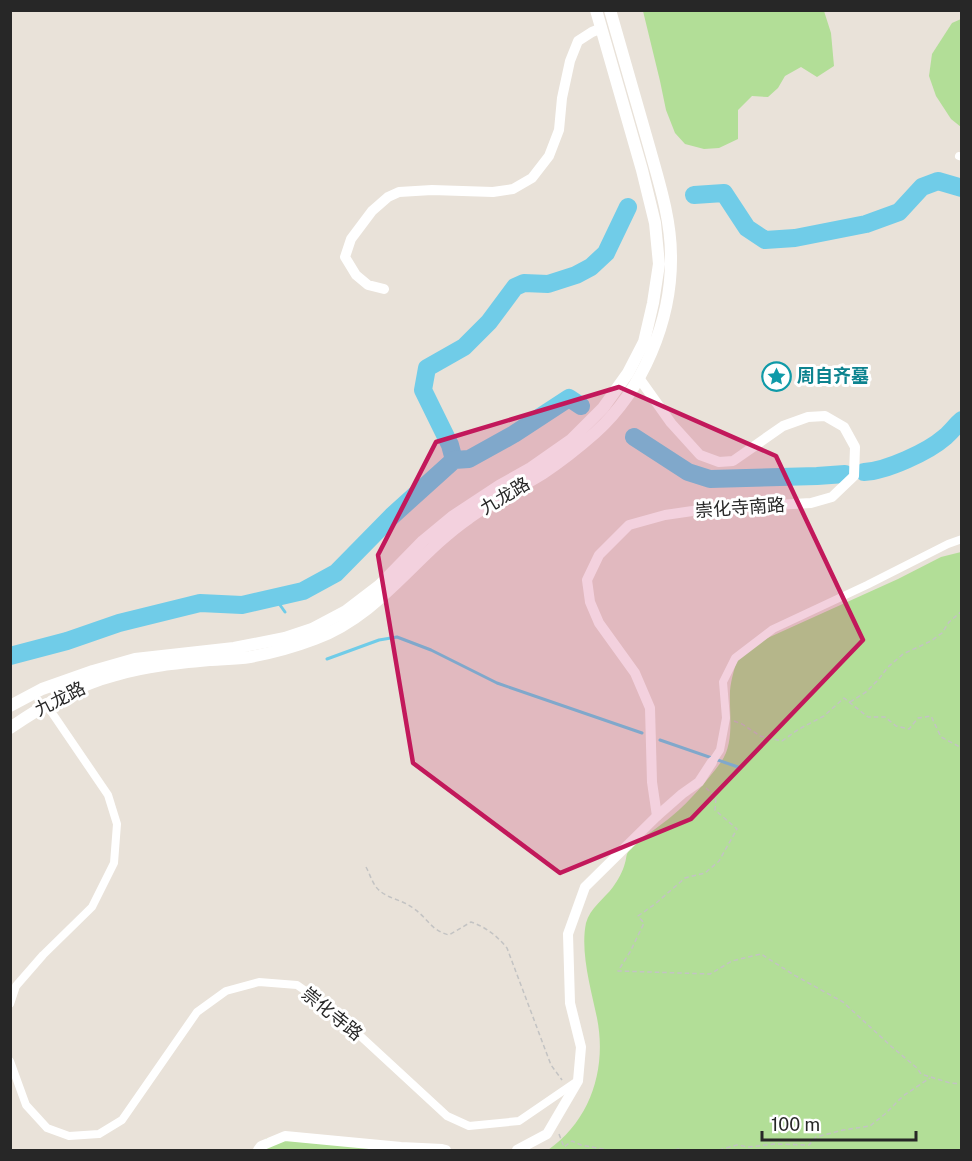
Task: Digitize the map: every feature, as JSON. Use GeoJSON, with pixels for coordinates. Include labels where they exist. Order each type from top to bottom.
{"type":"FeatureCollection","features":[{"type":"Feature","properties":{"kind":"main road","name":"九龙路"},"geometry":{"type":"LineString","coordinates":[[10,706],[42,689],[135,659],[234,648],[285,638],[312,629],[346,611],[380,585],[423,541],[452,517],[571,440],[603,408],[628,373],[644,342],[659,264],[655,223],[597,10]]}},
{"type":"Feature","properties":{"kind":"main road","name":"九龙路"},"geometry":{"type":"LineString","coordinates":[[10,728],[46,704],[77,688],[116,675],[159,666],[248,657],[316,639],[343,627],[385,595],[449,533],[470,517],[570,454],[597,431],[622,402],[639,378],[663,321],[669,290],[671,255],[668,222],[657,177],[610,10]]}},
{"type":"Feature","properties":{"kind":"street"},"geometry":{"type":"LineString","coordinates":[[384,289],[368,285],[356,274],[345,257],[351,239],[372,211],[388,197],[399,192],[432,190],[493,192],[513,189],[532,178],[549,156],[559,130],[562,98],[570,61],[578,41],[602,28]]}},
{"type":"Feature","properties":{"kind":"street","name":"崇化寺南路"},"geometry":{"type":"LineString","coordinates":[[639,378],[671,423],[700,455],[719,462],[733,460],[783,426],[807,417],[825,416],[844,427],[855,447],[854,476],[832,496],[811,503],[706,509],[665,515],[629,525],[599,555],[587,580],[590,602],[599,623],[635,673],[650,708],[652,783],[657,816]]}},
{"type":"Feature","properties":{"kind":"street"},"geometry":{"type":"LineString","coordinates":[[517,1150],[547,1134],[578,1080],[581,1047],[570,1003],[568,934],[585,887],[657,816],[699,782],[720,750],[726,718],[723,682],[735,658],[773,629],[962,539]]}},
{"type":"Feature","properties":{"kind":"street"},"geometry":{"type":"LineString","coordinates":[[10,1004],[16,986],[92,907],[114,863],[117,824],[108,795],[46,704]]}},
{"type":"Feature","properties":{"kind":"street","name":"崇化寺路"},"geometry":{"type":"LineString","coordinates":[[10,1061],[26,1105],[47,1128],[69,1136],[99,1134],[122,1120],[197,1012],[226,991],[259,982],[297,985],[330,1008],[447,1116],[469,1126],[519,1121],[578,1080]]}},
{"type":"Feature","properties":{"kind":"street"},"geometry":{"type":"LineString","coordinates":[[258,1150],[261,1146],[285,1136],[446,1150]]}},
{"type":"Feature","properties":{"kind":"path"},"geometry":{"type":"LineString","coordinates":[[849,702],[866,692],[903,654],[931,641],[942,633],[949,622],[962,611]]}},
{"type":"Feature","properties":{"kind":"path"},"geometry":{"type":"LineString","coordinates":[[726,718],[742,724],[760,736],[783,741],[799,729],[824,716],[844,698],[868,717],[885,717],[896,726],[909,729],[918,718],[931,716],[941,737],[962,748]]}},
{"type":"Feature","properties":{"kind":"path"},"geometry":{"type":"LineString","coordinates":[[699,782],[716,797],[715,810],[737,829],[719,861],[705,873],[685,878],[655,904],[638,915],[644,924],[618,971],[710,974],[732,961],[761,954],[843,1002],[921,1074],[950,1083],[962,1084]]}},
{"type":"Feature","properties":{"kind":"path"},"geometry":{"type":"LineString","coordinates":[[366,867],[378,890],[416,910],[439,933],[449,935],[471,922],[483,926],[507,948],[551,1065],[568,1088]]}},
{"type":"Feature","properties":{"kind":"path"},"geometry":{"type":"LineString","coordinates":[[719,1150],[736,1145],[749,1147],[774,1144],[809,1145],[816,1137],[870,1126],[903,1096],[930,1078]]}},
{"type":"Feature","properties":{"kind":"path"},"geometry":{"type":"LineString","coordinates":[[554,1121],[564,1147],[572,1141],[595,1149],[608,1150]]}},
{"type":"Feature","properties":{"kind":"path"},"geometry":{"type":"LineString","coordinates":[[675,1150],[682,1150]]}},
{"type":"Feature","properties":{"kind":"highlighted area"},"geometry":{"type":"Polygon","coordinates":[[[619,387],[776,456],[863,640],[691,819],[560,873],[413,763],[378,555],[436,442],[619,387]]]}},
{"type":"Feature","properties":{"kind":"green space"},"geometry":{"type":"Polygon","coordinates":[[[643,11],[824,11],[831,33],[834,66],[817,77],[801,67],[785,76],[778,88],[768,97],[752,96],[738,110],[738,139],[719,148],[704,149],[685,144],[675,133],[666,110],[643,11]]]}},
{"type":"Feature","properties":{"kind":"green space"},"geometry":{"type":"Polygon","coordinates":[[[961,19],[961,127],[951,119],[936,96],[929,76],[932,54],[952,23],[961,19]]]}},
{"type":"Feature","properties":{"kind":"green space"},"geometry":{"type":"Polygon","coordinates":[[[961,552],[961,1150],[548,1150],[575,1124],[585,1108],[597,1074],[600,1037],[584,946],[586,923],[594,908],[617,881],[628,852],[685,804],[721,762],[730,737],[730,691],[738,656],[754,644],[898,579],[941,557],[961,552]]]}},
{"type":"Feature","properties":{"kind":"green space"},"geometry":{"type":"Polygon","coordinates":[[[267,1138],[401,1150],[255,1150],[267,1138]]]}},
{"type":"Feature","properties":{"kind":"waterway"},"geometry":{"type":"LineString","coordinates":[[694,195],[724,193],[747,228],[765,240],[795,238],[866,224],[899,212],[922,187],[938,181],[962,188]]}},
{"type":"Feature","properties":{"kind":"waterway"},"geometry":{"type":"LineString","coordinates":[[454,460],[450,445],[423,390],[427,368],[464,347],[489,322],[515,287],[524,283],[548,284],[576,275],[591,267],[606,253],[628,207]]}},
{"type":"Feature","properties":{"kind":"waterway"},"geometry":{"type":"LineString","coordinates":[[10,656],[67,641],[119,623],[200,603],[242,605],[303,591],[336,573],[392,516],[454,460],[469,459],[514,434],[569,398],[581,406]]}},
{"type":"Feature","properties":{"kind":"waterway"},"geometry":{"type":"LineString","coordinates":[[864,472],[884,468],[918,454],[938,443],[962,420]]}},
{"type":"Feature","properties":{"kind":"waterway"},"geometry":{"type":"LineString","coordinates":[[634,437],[688,472],[710,479],[845,474]]}},
{"type":"Feature","properties":{"kind":"waterway"},"geometry":{"type":"LineString","coordinates":[[275,598],[285,612]]}},
{"type":"Feature","properties":{"kind":"waterway"},"geometry":{"type":"LineString","coordinates":[[327,659],[379,640],[397,637],[431,650],[497,683],[642,733]]}},
{"type":"Feature","properties":{"kind":"waterway"},"geometry":{"type":"LineString","coordinates":[[660,740],[738,767]]}},
{"type":"Feature","properties":{"kind":"place","name":"周自齐墓"},"geometry":{"type":"Point","coordinates":[776,376]}}]}
